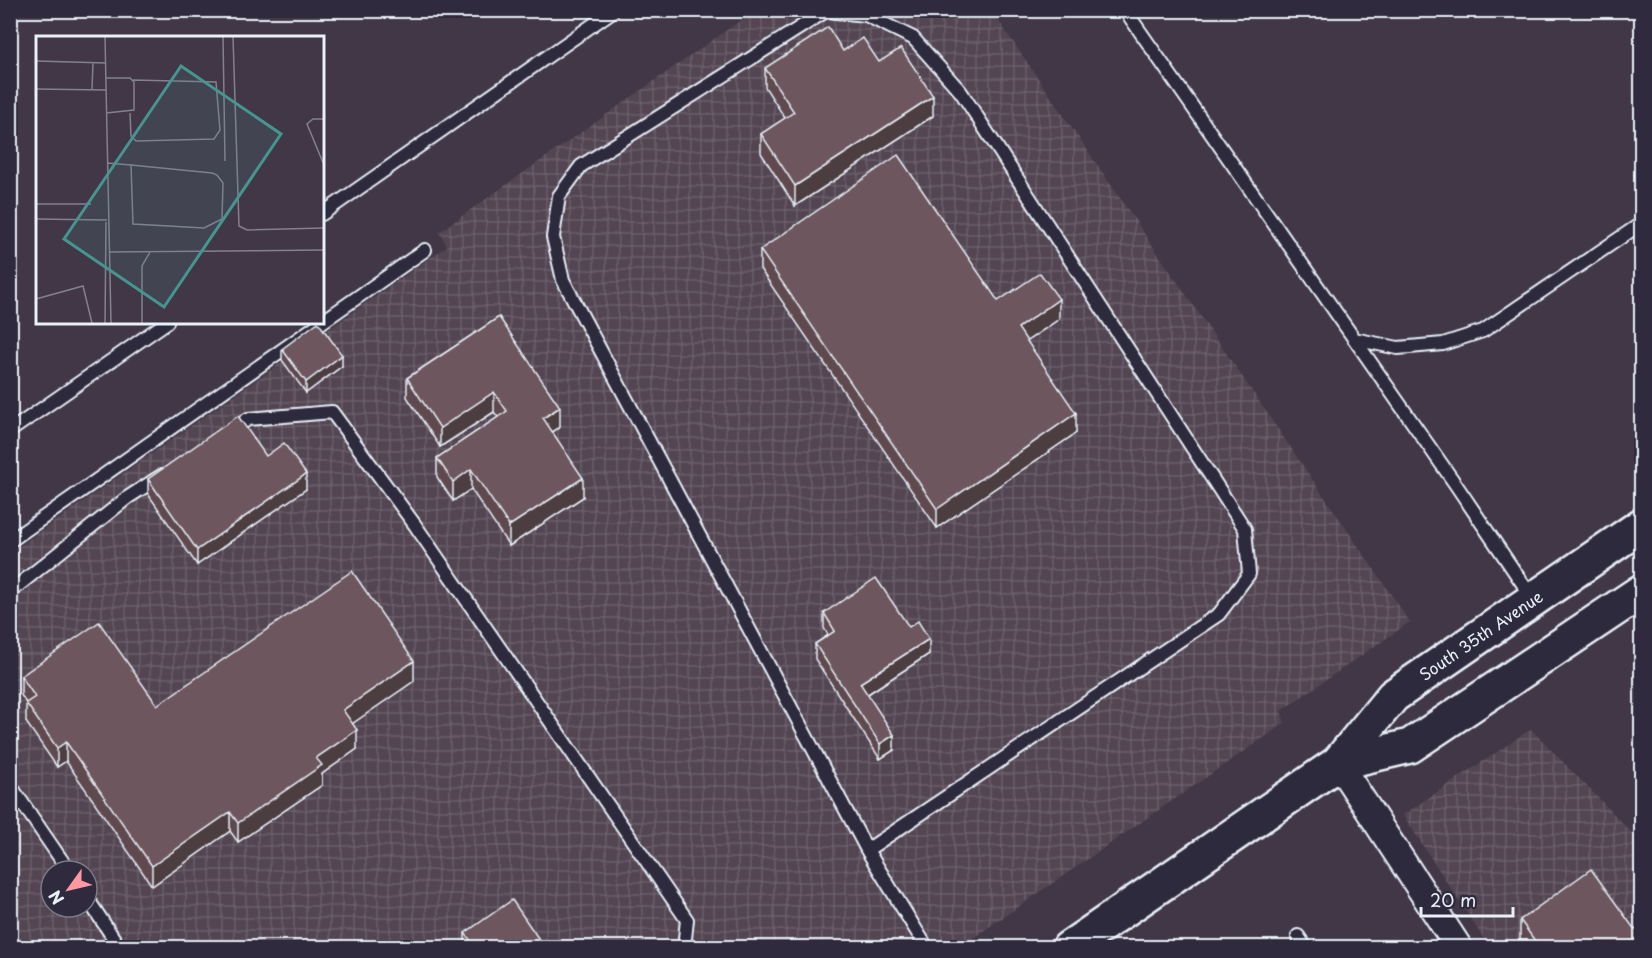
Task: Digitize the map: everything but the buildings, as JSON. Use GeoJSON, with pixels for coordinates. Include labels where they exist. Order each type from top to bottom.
{"type":"FeatureCollection","features":[{"type":"Feature","properties":{"kind":"main road","name":"South 35th Avenue"},"geometry":{"type":"LineString","coordinates":[[1069,948],[1338,763],[1393,696],[1641,525]]}},
{"type":"Feature","properties":{"kind":"main road","name":"South 35th Avenue"},"geometry":{"type":"LineString","coordinates":[[1338,763],[1410,746],[1641,591]]}},
{"type":"Feature","properties":{"kind":"street"},"geometry":{"type":"LineString","coordinates":[[1338,763],[1459,948]]}},
{"type":"Feature","properties":{"kind":"lane"},"geometry":{"type":"LineString","coordinates":[[324,213],[614,10]]}},
{"type":"Feature","properties":{"kind":"lane"},"geometry":{"type":"LineString","coordinates":[[1125,10],[1533,599]]}},
{"type":"Feature","properties":{"kind":"lane"},"geometry":{"type":"LineString","coordinates":[[867,850],[1219,614],[1249,574],[1245,529],[961,92],[913,38],[866,15],[826,11],[581,166],[559,196],[553,237],[563,280],[867,850],[927,948]]}},
{"type":"Feature","properties":{"kind":"lane"},"geometry":{"type":"LineString","coordinates":[[1354,339],[1398,348],[1443,344],[1483,331],[1641,223]]}},
{"type":"Feature","properties":{"kind":"lane"},"geometry":{"type":"LineString","coordinates":[[324,321],[425,250]]}},
{"type":"Feature","properties":{"kind":"lane"},"geometry":{"type":"LineString","coordinates":[[10,430],[164,324]]}},
{"type":"Feature","properties":{"kind":"lane"},"geometry":{"type":"LineString","coordinates":[[10,541],[319,324]]}},
{"type":"Feature","properties":{"kind":"lane"},"geometry":{"type":"LineString","coordinates":[[220,437],[248,419],[332,412],[415,525],[687,920],[684,948]]}},
{"type":"Feature","properties":{"kind":"lane"},"geometry":{"type":"LineString","coordinates":[[10,592],[127,498],[174,468]]}},
{"type":"Feature","properties":{"kind":"lane"},"geometry":{"type":"LineString","coordinates":[[10,785],[61,859]]}},
{"type":"Feature","properties":{"kind":"lane"},"geometry":{"type":"LineString","coordinates":[[99,916],[120,948]]}},
{"type":"Feature","properties":{"kind":"lane"},"geometry":{"type":"LineString","coordinates":[[1298,936],[1306,948]]}},
{"type":"Feature","properties":{"kind":"shaded area"},"geometry":{"type":"Polygon","coordinates":[[[754,11],[992,11],[1410,622],[1281,711],[1285,723],[960,947],[11,947],[10,553],[447,246],[439,232],[754,11]]]}},
{"type":"Feature","properties":{"kind":"shaded area"},"geometry":{"type":"Polygon","coordinates":[[[1531,729],[1641,842],[1641,947],[1489,947],[1403,815],[1531,729]]]}}]}
